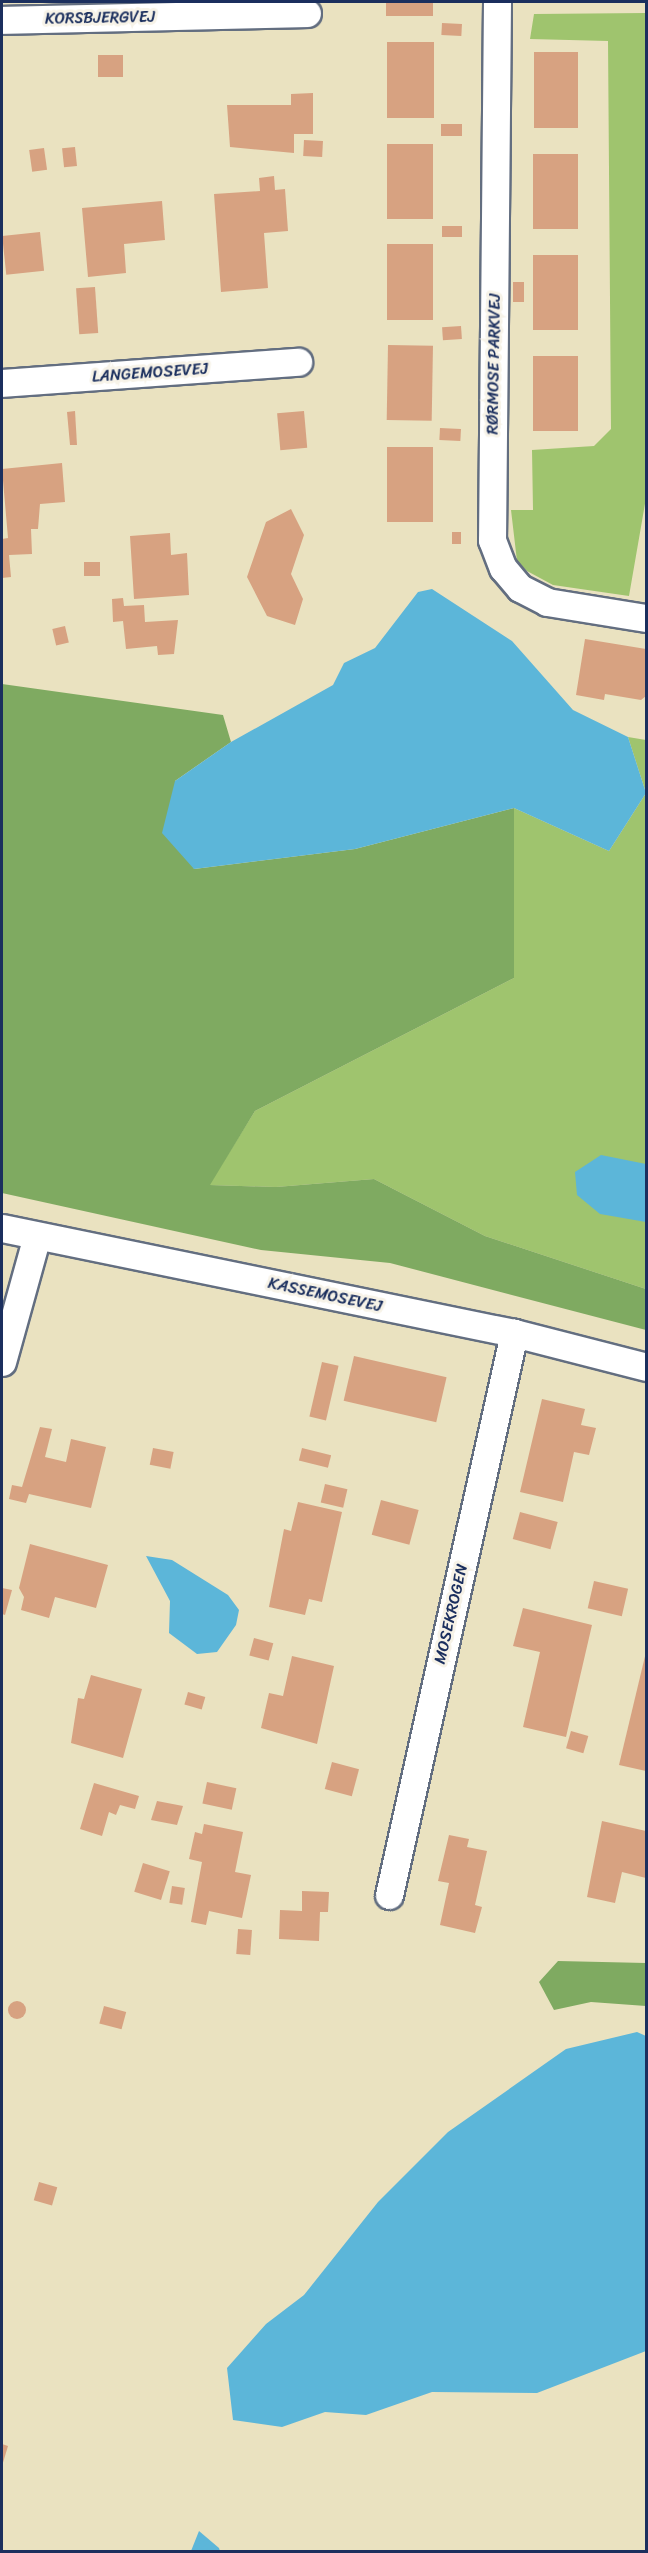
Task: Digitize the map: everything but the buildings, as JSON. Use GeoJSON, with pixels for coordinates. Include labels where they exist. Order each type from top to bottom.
{"type":"FeatureCollection","features":[{"type":"Feature","properties":{"kind":"street","name":"RØRMOSE PARKVEJ"},"geometry":{"type":"LineString","coordinates":[[497,2],[492,540],[503,568],[520,588],[547,602],[646,618]]}},
{"type":"Feature","properties":{"kind":"street","name":"KORSBJERGVEJ"},"geometry":{"type":"LineString","coordinates":[[2,20],[307,13]]}},
{"type":"Feature","properties":{"kind":"street","name":"LANGEMOSEVEJ"},"geometry":{"type":"LineString","coordinates":[[2,383],[298,362]]}},
{"type":"Feature","properties":{"kind":"street","name":"KASSEMOSEVEJ"},"geometry":{"type":"LineString","coordinates":[[2,1228],[514,1333],[646,1366]]}},
{"type":"Feature","properties":{"kind":"street"},"geometry":{"type":"LineString","coordinates":[[2,1362],[37,1236]]}},
{"type":"Feature","properties":{"kind":"street","name":"MOSEKROGEN"},"geometry":{"type":"LineString","coordinates":[[389,1895],[514,1333]]}},
{"type":"Feature","properties":{"kind":"green space"},"geometry":{"type":"Polygon","coordinates":[[[646,13],[646,498],[629,596],[553,585],[527,571],[517,561],[511,510],[533,510],[532,450],[594,446],[611,429],[608,41],[530,39],[534,14],[646,13]]]}},
{"type":"Feature","properties":{"kind":"green space"},"geometry":{"type":"Polygon","coordinates":[[[2,684],[223,715],[231,742],[175,781],[194,869],[355,849],[514,808],[514,978],[255,1111],[210,1185],[276,1187],[374,1179],[485,1236],[646,1289],[646,1330],[390,1263],[261,1250],[2,1193],[2,684]]]}},
{"type":"Feature","properties":{"kind":"green space"},"geometry":{"type":"Polygon","coordinates":[[[628,737],[646,740],[646,793],[628,737]]]}},
{"type":"Feature","properties":{"kind":"green space"},"geometry":{"type":"Polygon","coordinates":[[[646,793],[646,1289],[485,1236],[374,1179],[276,1187],[209,1185],[255,1111],[514,978],[514,808],[609,851],[646,793]]]}},
{"type":"Feature","properties":{"kind":"green space"},"geometry":{"type":"Polygon","coordinates":[[[558,1961],[646,1963],[646,2006],[591,2002],[554,2010],[539,1982],[558,1961]]]}},
{"type":"Feature","properties":{"kind":"water"},"geometry":{"type":"Polygon","coordinates":[[[432,589],[512,641],[573,710],[628,737],[646,793],[609,851],[514,808],[355,849],[194,869],[162,833],[175,781],[231,742],[333,685],[344,663],[375,648],[418,592],[432,589]]]}},
{"type":"Feature","properties":{"kind":"water"},"geometry":{"type":"Polygon","coordinates":[[[601,1155],[646,1164],[646,1222],[600,1214],[577,1195],[575,1172],[601,1155]]]}},
{"type":"Feature","properties":{"kind":"water"},"geometry":{"type":"Polygon","coordinates":[[[146,1556],[172,1560],[228,1595],[239,1610],[236,1625],[217,1652],[197,1654],[169,1633],[170,1601],[146,1556]]]}},
{"type":"Feature","properties":{"kind":"water"},"geometry":{"type":"Polygon","coordinates":[[[637,2032],[646,2036],[646,2351],[537,2393],[432,2392],[366,2415],[325,2412],[282,2427],[233,2420],[227,2368],[266,2324],[304,2295],[378,2202],[448,2132],[566,2049],[637,2032]]]}},
{"type":"Feature","properties":{"kind":"water"},"geometry":{"type":"Polygon","coordinates":[[[199,2531],[219,2548],[220,2551],[191,2551],[199,2531]]]}}]}
